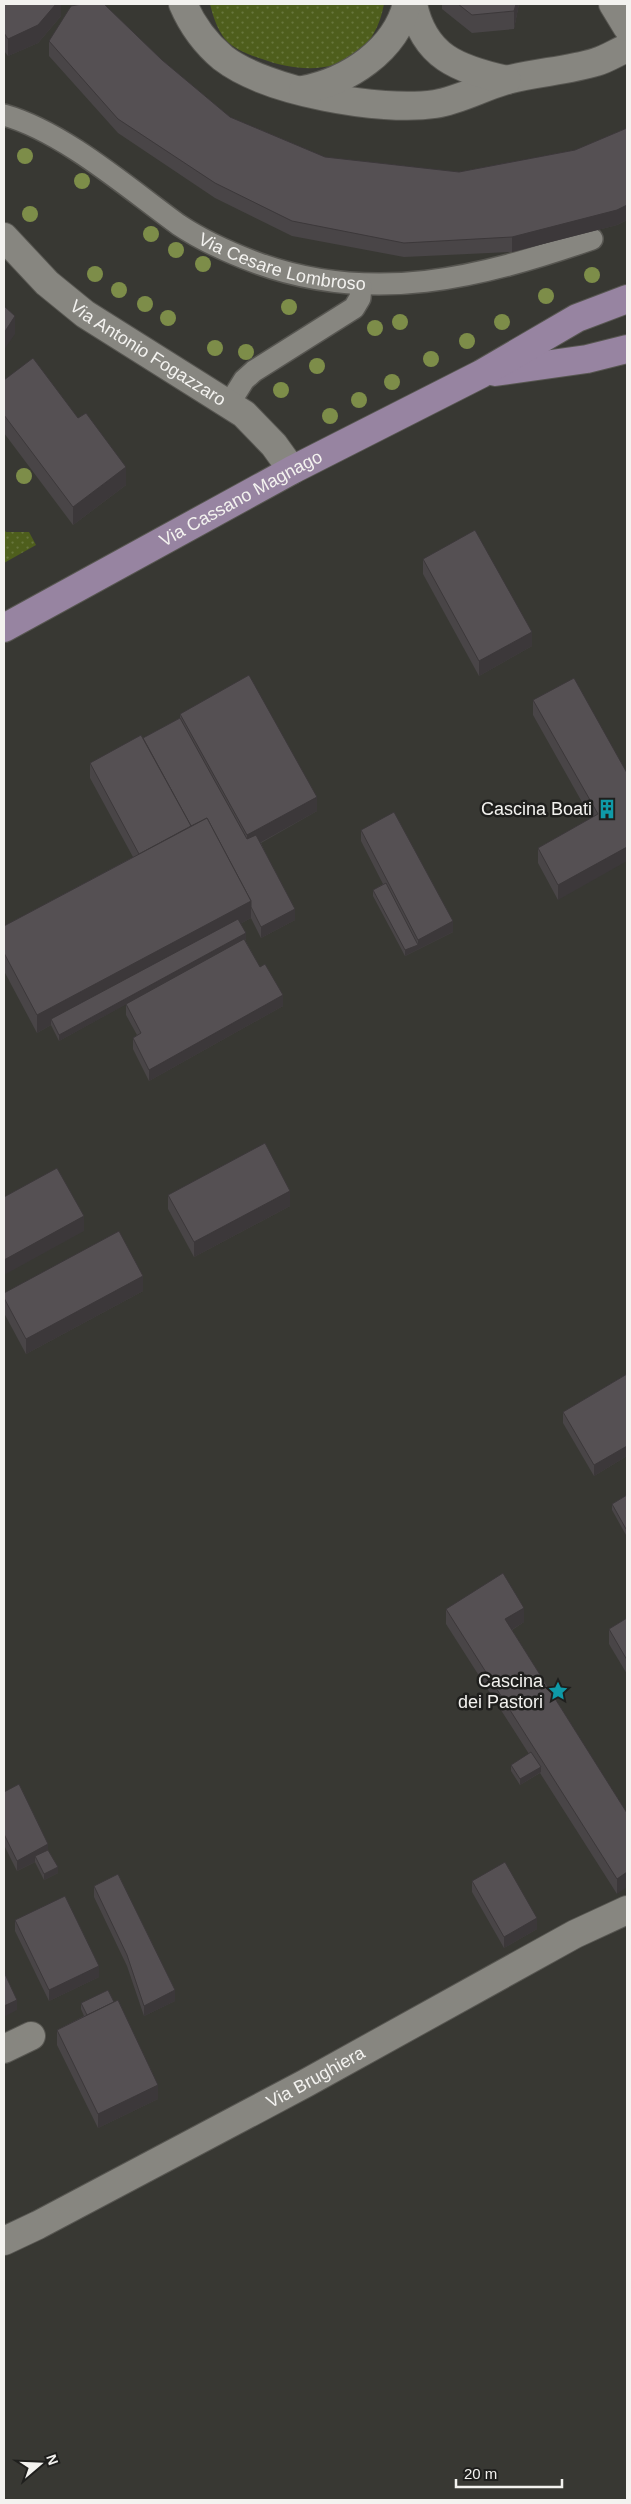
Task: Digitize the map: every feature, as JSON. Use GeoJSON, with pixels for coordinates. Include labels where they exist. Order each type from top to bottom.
{"type":"FeatureCollection","features":[{"type":"Feature","properties":{"kind":"street"},"geometry":{"type":"LineString","coordinates":[[183,4],[198,32],[223,58],[260,78],[356,103],[418,106],[464,96],[507,80],[596,62],[627,48]]}},
{"type":"Feature","properties":{"kind":"street"},"geometry":{"type":"LineString","coordinates":[[301,90],[335,82],[364,64],[392,35],[399,25],[407,4]]}},
{"type":"Feature","properties":{"kind":"street"},"geometry":{"type":"LineString","coordinates":[[413,4],[420,31],[439,54],[457,65],[478,73],[507,80]]}},
{"type":"Feature","properties":{"kind":"street"},"geometry":{"type":"LineString","coordinates":[[614,4],[627,26]]}},
{"type":"Feature","properties":{"kind":"street","name":"Via Antonio Fogazzaro"},"geometry":{"type":"LineString","coordinates":[[4,238],[46,284],[84,314],[229,404],[255,424],[274,445],[292,470]]}},
{"type":"Feature","properties":{"kind":"street","name":"Via Cassano Magnago"},"geometry":{"type":"LineString","coordinates":[[4,628],[292,470],[482,374],[577,318],[627,298]]}},
{"type":"Feature","properties":{"kind":"street","name":"Via Cassano Magnago"},"geometry":{"type":"LineString","coordinates":[[482,374],[587,359],[627,349]]}},
{"type":"Feature","properties":{"kind":"street","name":"Via Brughiera"},"geometry":{"type":"LineString","coordinates":[[4,2240],[306,2084],[575,1934],[627,1910]]}},
{"type":"Feature","properties":{"kind":"street"},"geometry":{"type":"LineString","coordinates":[[4,2049],[31,2036]]}},
{"type":"Feature","properties":{"kind":"lane","name":"Via Cesare Lombroso"},"geometry":{"type":"LineString","coordinates":[[4,115],[34,127],[63,142],[185,228],[217,247],[282,272],[315,280],[361,285],[422,282],[468,275],[554,252],[592,239]]}},
{"type":"Feature","properties":{"kind":"lane"},"geometry":{"type":"LineString","coordinates":[[229,404],[244,380],[254,371],[354,308],[360,298],[361,285]]}},
{"type":"Feature","properties":{"kind":"green space"},"geometry":{"type":"Polygon","coordinates":[[[210,4],[384,4],[378,26],[367,43],[354,55],[339,63],[321,68],[302,68],[262,59],[232,46],[220,31],[210,4]]]}},
{"type":"Feature","properties":{"kind":"green space"},"geometry":{"type":"Polygon","coordinates":[[[4,529],[6,532],[29,532],[36,545],[4,563],[4,529]]]}},
{"type":"Feature","properties":{"kind":"building"},"geometry":{"type":"Polygon","coordinates":[[[4,4],[56,4],[38,25],[8,39],[4,33],[4,4]]]}},
{"type":"Feature","properties":{"kind":"building"},"geometry":{"type":"Polygon","coordinates":[[[104,4],[162,60],[230,117],[325,157],[459,172],[575,150],[627,128],[627,205],[617,210],[512,237],[404,243],[292,221],[215,183],[118,119],[49,41],[71,6],[104,4]]]}},
{"type":"Feature","properties":{"kind":"building"},"geometry":{"type":"Polygon","coordinates":[[[458,4],[516,4],[514,11],[472,15],[458,4]]]}},
{"type":"Feature","properties":{"kind":"building"},"geometry":{"type":"Polygon","coordinates":[[[4,306],[15,316],[4,333],[4,306]]]}},
{"type":"Feature","properties":{"kind":"building"},"geometry":{"type":"Polygon","coordinates":[[[33,358],[78,418],[86,413],[126,467],[73,507],[4,415],[4,380],[33,358]]]}},
{"type":"Feature","properties":{"kind":"building"},"geometry":{"type":"Polygon","coordinates":[[[475,530],[532,632],[479,661],[423,559],[475,530]]]}},
{"type":"Feature","properties":{"kind":"building"},"geometry":{"type":"Polygon","coordinates":[[[249,675],[317,797],[247,835],[180,714],[249,675]]]}},
{"type":"Feature","properties":{"kind":"building","name":"Cascina Boati"},"geometry":{"type":"Polygon","coordinates":[[[574,678],[627,773],[627,847],[558,885],[538,848],[598,814],[533,700],[574,678]]]}},
{"type":"Feature","properties":{"kind":"building"},"geometry":{"type":"Polygon","coordinates":[[[180,718],[247,839],[256,835],[295,909],[261,927],[251,907],[251,901],[207,818],[191,826],[143,738],[180,718]]]}},
{"type":"Feature","properties":{"kind":"building"},"geometry":{"type":"Polygon","coordinates":[[[141,735],[191,826],[139,854],[90,763],[141,735]]]}},
{"type":"Feature","properties":{"kind":"building"},"geometry":{"type":"Polygon","coordinates":[[[394,812],[453,921],[418,940],[361,830],[394,812]]]}},
{"type":"Feature","properties":{"kind":"building"},"geometry":{"type":"Polygon","coordinates":[[[207,818],[251,901],[37,1015],[4,953],[4,926],[207,818]]]}},
{"type":"Feature","properties":{"kind":"building"},"geometry":{"type":"Polygon","coordinates":[[[386,883],[418,945],[405,950],[373,890],[386,883]]]}},
{"type":"Feature","properties":{"kind":"building"},"geometry":{"type":"Polygon","coordinates":[[[238,919],[246,933],[59,1035],[51,1019],[238,919]]]}},
{"type":"Feature","properties":{"kind":"building"},"geometry":{"type":"Polygon","coordinates":[[[244,939],[260,967],[265,964],[283,995],[149,1070],[133,1038],[141,1033],[126,1004],[244,939]]]}},
{"type":"Feature","properties":{"kind":"building"},"geometry":{"type":"Polygon","coordinates":[[[265,1143],[290,1191],[194,1242],[168,1195],[265,1143]]]}},
{"type":"Feature","properties":{"kind":"building"},"geometry":{"type":"Polygon","coordinates":[[[57,1168],[84,1216],[4,1260],[4,1197],[57,1168]]]}},
{"type":"Feature","properties":{"kind":"building"},"geometry":{"type":"Polygon","coordinates":[[[119,1231],[143,1276],[26,1339],[4,1298],[4,1293],[119,1231]]]}},
{"type":"Feature","properties":{"kind":"building"},"geometry":{"type":"Polygon","coordinates":[[[627,1374],[627,1446],[594,1465],[563,1412],[627,1374]]]}},
{"type":"Feature","properties":{"kind":"building"},"geometry":{"type":"Polygon","coordinates":[[[627,1495],[627,1528],[626,1529],[612,1504],[627,1495]]]}},
{"type":"Feature","properties":{"kind":"building"},"geometry":{"type":"Polygon","coordinates":[[[503,1573],[524,1608],[505,1619],[627,1813],[627,1872],[617,1879],[446,1609],[503,1573]]]}},
{"type":"Feature","properties":{"kind":"building"},"geometry":{"type":"Polygon","coordinates":[[[627,1618],[627,1660],[609,1629],[627,1618]]]}},
{"type":"Feature","properties":{"kind":"building"},"geometry":{"type":"Polygon","coordinates":[[[531,1752],[541,1767],[520,1779],[511,1765],[531,1752]]]}},
{"type":"Feature","properties":{"kind":"building"},"geometry":{"type":"Polygon","coordinates":[[[19,1784],[48,1844],[17,1861],[4,1834],[4,1792],[19,1784]]]}},
{"type":"Feature","properties":{"kind":"building"},"geometry":{"type":"Polygon","coordinates":[[[48,1850],[58,1867],[44,1874],[35,1856],[48,1850]]]}},
{"type":"Feature","properties":{"kind":"building"},"geometry":{"type":"Polygon","coordinates":[[[505,1862],[537,1918],[504,1937],[472,1881],[505,1862]]]}},
{"type":"Feature","properties":{"kind":"building"},"geometry":{"type":"Polygon","coordinates":[[[118,1874],[175,1990],[144,2006],[127,1955],[94,1886],[118,1874]]]}},
{"type":"Feature","properties":{"kind":"building"},"geometry":{"type":"Polygon","coordinates":[[[65,1896],[99,1966],[49,1990],[15,1920],[65,1896]]]}},
{"type":"Feature","properties":{"kind":"building"},"geometry":{"type":"Polygon","coordinates":[[[4,1972],[17,2000],[4,2006],[4,1972]]]}},
{"type":"Feature","properties":{"kind":"building"},"geometry":{"type":"Polygon","coordinates":[[[108,1990],[114,2002],[87,2015],[81,2003],[108,1990]]]}},
{"type":"Feature","properties":{"kind":"building"},"geometry":{"type":"Polygon","coordinates":[[[118,2000],[158,2085],[98,2114],[57,2030],[118,2000]]]}},
{"type":"Feature","properties":{"kind":"place","name":"Cascina Boati"},"geometry":{"type":"Point","coordinates":[607,809]}},
{"type":"Feature","properties":{"kind":"place","name":"Cascina dei Pastori"},"geometry":{"type":"Point","coordinates":[558,1691]}}]}
